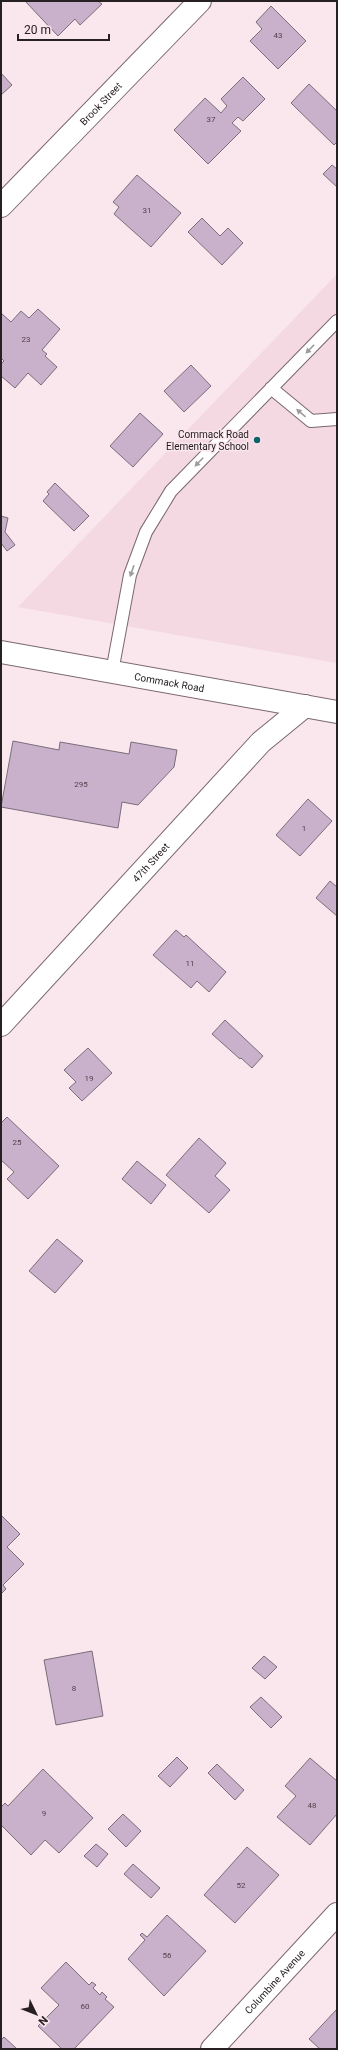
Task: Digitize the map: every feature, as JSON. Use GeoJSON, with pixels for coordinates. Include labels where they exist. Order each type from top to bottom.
{"type":"FeatureCollection","features":[{"type":"Feature","properties":{"kind":"street","name":"Brook Street"},"geometry":{"type":"LineString","coordinates":[[1,206],[200,1]]}},
{"type":"Feature","properties":{"kind":"street","name":"Commack Road"},"geometry":{"type":"LineString","coordinates":[[1,652],[337,712]]}},
{"type":"Feature","properties":{"kind":"street","name":"47th Street"},"geometry":{"type":"LineString","coordinates":[[1,1025],[261,742],[305,706]]}},
{"type":"Feature","properties":{"kind":"street","name":"Columbine Avenue"},"geometry":{"type":"LineString","coordinates":[[212,2049],[337,1914]]}},
{"type":"Feature","properties":{"kind":"lane"},"geometry":{"type":"LineString","coordinates":[[112,672],[130,575],[146,532],[171,491],[337,321]]}},
{"type":"Feature","properties":{"kind":"lane"},"geometry":{"type":"LineString","coordinates":[[271,388],[311,421],[337,419]]}},
{"type":"Feature","properties":{"kind":"shaded area","name":"Commack Road Elementary School"},"geometry":{"type":"Polygon","coordinates":[[[337,274],[337,663],[18,607],[337,274]]]}},
{"type":"Feature","properties":{"kind":"building"},"geometry":{"type":"Polygon","coordinates":[[[25,1],[98,1],[102,4],[80,25],[75,19],[58,36],[25,1]]]}},
{"type":"Feature","properties":{"kind":"building"},"geometry":{"type":"Polygon","coordinates":[[[271,6],[306,41],[278,69],[250,41],[262,29],[256,22],[271,6]]]}},
{"type":"Feature","properties":{"kind":"building"},"geometry":{"type":"Polygon","coordinates":[[[1,73],[12,85],[1,95],[1,73]]]}},
{"type":"Feature","properties":{"kind":"building"},"geometry":{"type":"Polygon","coordinates":[[[243,77],[265,99],[243,121],[238,117],[232,123],[241,131],[208,164],[174,130],[205,98],[221,113],[227,106],[221,99],[243,77]]]}},
{"type":"Feature","properties":{"kind":"building"},"geometry":{"type":"Polygon","coordinates":[[[309,84],[337,111],[337,142],[334,145],[291,103],[309,84]]]}},
{"type":"Feature","properties":{"kind":"building"},"geometry":{"type":"Polygon","coordinates":[[[332,165],[337,169],[337,187],[323,174],[332,165]]]}},
{"type":"Feature","properties":{"kind":"building"},"geometry":{"type":"Polygon","coordinates":[[[137,175],[181,213],[151,247],[114,214],[119,207],[113,202],[137,175]]]}},
{"type":"Feature","properties":{"kind":"building"},"geometry":{"type":"Polygon","coordinates":[[[202,218],[220,236],[228,228],[243,243],[222,265],[188,232],[202,218]]]}},
{"type":"Feature","properties":{"kind":"building"},"geometry":{"type":"Polygon","coordinates":[[[38,309],[60,329],[42,350],[47,354],[45,356],[57,367],[41,385],[28,373],[15,388],[1,376],[1,364],[4,361],[1,358],[1,313],[11,322],[21,311],[29,318],[38,309]]]}},
{"type":"Feature","properties":{"kind":"building"},"geometry":{"type":"Polygon","coordinates":[[[191,365],[211,386],[184,412],[164,391],[191,365]]]}},
{"type":"Feature","properties":{"kind":"building"},"geometry":{"type":"Polygon","coordinates":[[[140,413],[163,434],[133,467],[110,446],[140,413]]]}},
{"type":"Feature","properties":{"kind":"building"},"geometry":{"type":"Polygon","coordinates":[[[55,483],[89,516],[74,531],[43,501],[49,494],[47,492],[55,483]]]}},
{"type":"Feature","properties":{"kind":"building"},"geometry":{"type":"Polygon","coordinates":[[[1,516],[8,518],[5,532],[15,545],[7,551],[1,543],[1,516]]]}},
{"type":"Feature","properties":{"kind":"building"},"geometry":{"type":"Polygon","coordinates":[[[13,741],[59,750],[60,742],[129,754],[131,742],[177,750],[174,767],[138,805],[122,802],[118,828],[1,807],[13,741]]]}},
{"type":"Feature","properties":{"kind":"building"},"geometry":{"type":"Polygon","coordinates":[[[308,799],[332,821],[300,856],[276,835],[308,799]]]}},
{"type":"Feature","properties":{"kind":"building"},"geometry":{"type":"Polygon","coordinates":[[[330,881],[337,887],[337,916],[316,898],[330,881]]]}},
{"type":"Feature","properties":{"kind":"building"},"geometry":{"type":"Polygon","coordinates":[[[176,930],[184,937],[186,935],[226,972],[209,992],[197,981],[191,988],[153,955],[176,930]]]}},
{"type":"Feature","properties":{"kind":"building"},"geometry":{"type":"Polygon","coordinates":[[[225,1020],[263,1056],[252,1068],[212,1034],[225,1020]]]}},
{"type":"Feature","properties":{"kind":"building"},"geometry":{"type":"Polygon","coordinates":[[[88,1048],[112,1073],[82,1101],[69,1088],[76,1082],[64,1070],[88,1048]]]}},
{"type":"Feature","properties":{"kind":"building"},"geometry":{"type":"Polygon","coordinates":[[[7,1117],[59,1166],[28,1199],[7,1179],[14,1172],[1,1160],[1,1123],[7,1117]]]}},
{"type":"Feature","properties":{"kind":"building"},"geometry":{"type":"Polygon","coordinates":[[[199,1138],[226,1163],[215,1176],[230,1190],[209,1213],[166,1175],[199,1138]]]}},
{"type":"Feature","properties":{"kind":"building"},"geometry":{"type":"Polygon","coordinates":[[[137,1161],[166,1185],[151,1204],[122,1179],[137,1161]]]}},
{"type":"Feature","properties":{"kind":"building"},"geometry":{"type":"Polygon","coordinates":[[[57,1239],[83,1261],[55,1293],[29,1271],[57,1239]]]}},
{"type":"Feature","properties":{"kind":"building"},"geometry":{"type":"Polygon","coordinates":[[[1,1515],[20,1534],[7,1547],[24,1564],[3,1585],[6,1589],[1,1594],[1,1515]]]}},
{"type":"Feature","properties":{"kind":"building"},"geometry":{"type":"Polygon","coordinates":[[[92,1651],[103,1716],[56,1725],[44,1660],[92,1651]]]}},
{"type":"Feature","properties":{"kind":"building"},"geometry":{"type":"Polygon","coordinates":[[[264,1656],[277,1667],[265,1679],[252,1668],[264,1656]]]}},
{"type":"Feature","properties":{"kind":"building"},"geometry":{"type":"Polygon","coordinates":[[[261,1697],[282,1717],[271,1728],[250,1707],[261,1697]]]}},
{"type":"Feature","properties":{"kind":"building"},"geometry":{"type":"Polygon","coordinates":[[[177,1757],[188,1768],[170,1787],[158,1776],[177,1757]]]}},
{"type":"Feature","properties":{"kind":"building"},"geometry":{"type":"Polygon","coordinates":[[[310,1758],[337,1781],[337,1814],[310,1845],[277,1817],[296,1796],[285,1786],[310,1758]]]}},
{"type":"Feature","properties":{"kind":"building"},"geometry":{"type":"Polygon","coordinates":[[[217,1764],[244,1790],[235,1800],[208,1773],[217,1764]]]}},
{"type":"Feature","properties":{"kind":"building"},"geometry":{"type":"Polygon","coordinates":[[[43,1769],[93,1818],[59,1853],[45,1840],[31,1855],[1,1825],[1,1807],[5,1803],[8,1806],[43,1769]]]}},
{"type":"Feature","properties":{"kind":"building"},"geometry":{"type":"Polygon","coordinates":[[[123,1814],[141,1831],[126,1847],[108,1829],[123,1814]]]}},
{"type":"Feature","properties":{"kind":"building"},"geometry":{"type":"Polygon","coordinates":[[[96,1844],[108,1854],[97,1867],[84,1856],[96,1844]]]}},
{"type":"Feature","properties":{"kind":"building"},"geometry":{"type":"Polygon","coordinates":[[[247,1847],[279,1875],[235,1923],[204,1895],[247,1847]]]}},
{"type":"Feature","properties":{"kind":"building"},"geometry":{"type":"Polygon","coordinates":[[[133,1864],[160,1888],[151,1898],[124,1874],[133,1864]]]}},
{"type":"Feature","properties":{"kind":"building"},"geometry":{"type":"Polygon","coordinates":[[[167,1915],[206,1951],[164,1996],[128,1959],[145,1940],[140,1935],[142,1933],[147,1937],[167,1915]]]}},
{"type":"Feature","properties":{"kind":"building"},"geometry":{"type":"Polygon","coordinates":[[[66,1962],[89,1985],[92,1982],[96,1985],[93,1988],[100,1995],[102,1992],[107,1997],[105,1999],[114,2007],[74,2049],[62,2049],[38,2026],[59,2005],[41,1988],[66,1962]]]}},
{"type":"Feature","properties":{"kind":"building"},"geometry":{"type":"Polygon","coordinates":[[[337,2009],[337,2049],[320,2049],[309,2039],[337,2009]]]}},
{"type":"Feature","properties":{"kind":"building"},"geometry":{"type":"Polygon","coordinates":[[[4,2037],[17,2049],[1,2049],[1,2040],[4,2037]]]}},
{"type":"Feature","properties":{"kind":"place","name":"Commack Road Elementary School"},"geometry":{"type":"Point","coordinates":[257,440]}}]}
